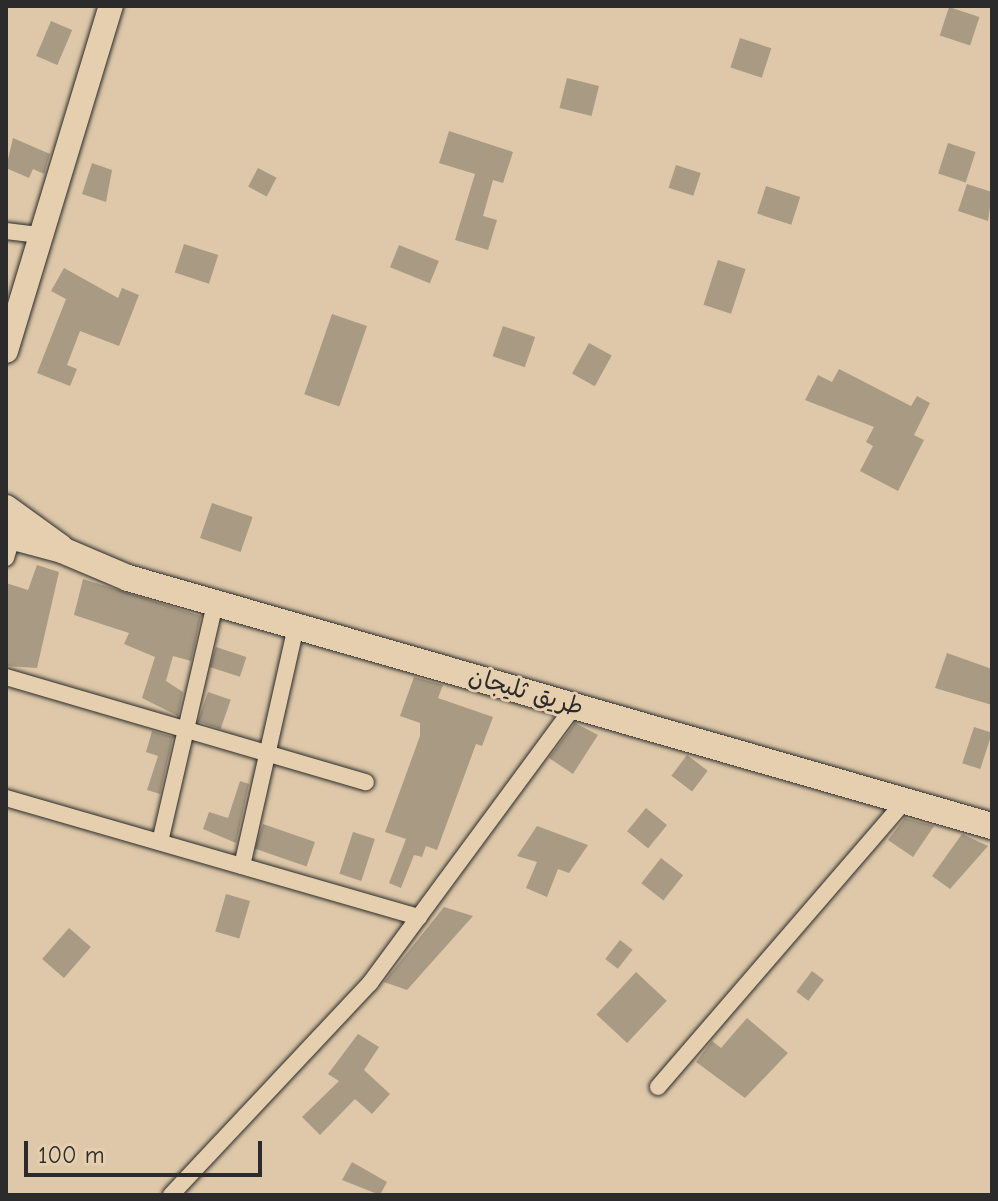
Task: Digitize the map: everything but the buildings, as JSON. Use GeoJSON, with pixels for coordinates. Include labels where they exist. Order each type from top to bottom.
{"type":"FeatureCollection","features":[{"type":"Feature","properties":{"kind":"main road"},"geometry":{"type":"LineString","coordinates":[[6,351],[110,6]]}},
{"type":"Feature","properties":{"kind":"main road","name":"طريق ثليجان"},"geometry":{"type":"LineString","coordinates":[[6,508],[62,550],[128,578],[992,826]]}},
{"type":"Feature","properties":{"kind":"main road","name":"طريق ثليجان"},"geometry":{"type":"LineString","coordinates":[[8,544],[62,550]]}},
{"type":"Feature","properties":{"kind":"street"},"geometry":{"type":"LineString","coordinates":[[6,231],[40,235]]}},
{"type":"Feature","properties":{"kind":"street"},"geometry":{"type":"LineString","coordinates":[[160,842],[215,604]]}},
{"type":"Feature","properties":{"kind":"street"},"geometry":{"type":"LineString","coordinates":[[242,866],[296,627]]}},
{"type":"Feature","properties":{"kind":"street"},"geometry":{"type":"LineString","coordinates":[[6,677],[366,782]]}},
{"type":"Feature","properties":{"kind":"street"},"geometry":{"type":"LineString","coordinates":[[171,1195],[370,983],[574,706]]}},
{"type":"Feature","properties":{"kind":"street"},"geometry":{"type":"LineString","coordinates":[[6,798],[419,917]]}},
{"type":"Feature","properties":{"kind":"street"},"geometry":{"type":"LineString","coordinates":[[658,1087],[904,802]]}}]}
